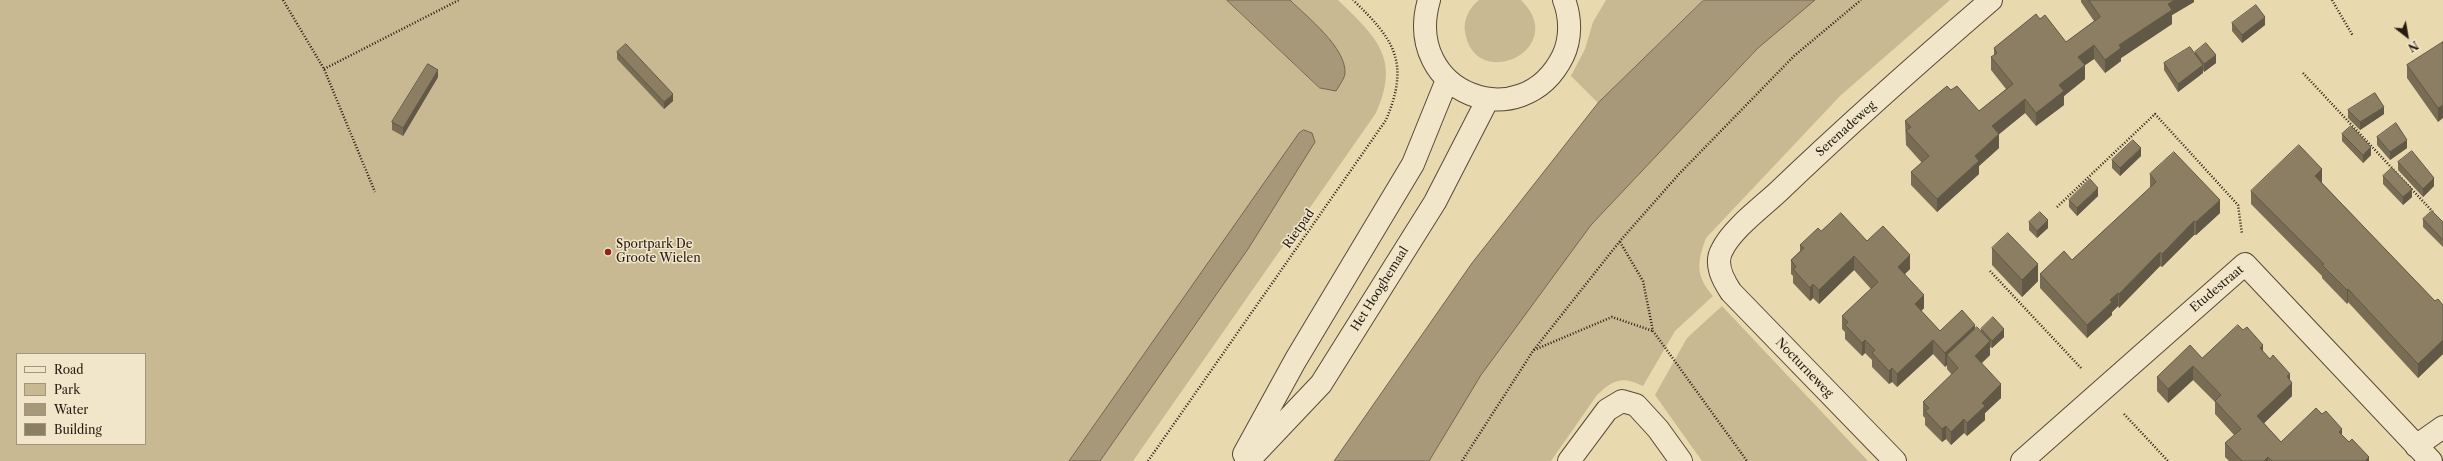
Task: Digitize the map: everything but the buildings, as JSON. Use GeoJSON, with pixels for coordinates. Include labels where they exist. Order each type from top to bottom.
{"type":"FeatureCollection","features":[{"type":"Feature","properties":{"kind":"street"},"geometry":{"type":"LineString","coordinates":[[1429,0],[1424,16],[1424,33],[1428,51],[1436,67],[1447,80],[1459,89],[1488,99],[1504,99],[1535,88],[1558,66],[1565,51],[1569,34],[1569,19],[1566,1]]}},
{"type":"Feature","properties":{"kind":"street","name":"Serenadeweg"},"geometry":{"type":"LineString","coordinates":[[1719,270],[1721,251],[1728,240],[1919,62],[1991,0]]}},
{"type":"Feature","properties":{"kind":"street"},"geometry":{"type":"LineString","coordinates":[[1240,461],[1295,361],[1414,164],[1447,80]]}},
{"type":"Feature","properties":{"kind":"street","name":"Het Hooghemaal"},"geometry":{"type":"LineString","coordinates":[[1248,461],[1322,384],[1434,202],[1488,99]]}},
{"type":"Feature","properties":{"kind":"street","name":"Etudestraat"},"geometry":{"type":"LineString","coordinates":[[2022,461],[2245,264],[2424,453]]}},
{"type":"Feature","properties":{"kind":"street","name":"Nocturneweg"},"geometry":{"type":"LineString","coordinates":[[1719,270],[1731,292],[1895,461]]}},
{"type":"Feature","properties":{"kind":"street"},"geometry":{"type":"LineString","coordinates":[[1569,461],[1607,410],[1622,401],[1636,405],[1658,429],[1681,461]]}},
{"type":"Feature","properties":{"kind":"street"},"geometry":{"type":"LineString","coordinates":[[2424,453],[2443,427]]}},
{"type":"Feature","properties":{"kind":"path"},"geometry":{"type":"LineString","coordinates":[[283,0],[324,69],[375,192]]}},
{"type":"Feature","properties":{"kind":"path"},"geometry":{"type":"LineString","coordinates":[[324,69],[459,0]]}},
{"type":"Feature","properties":{"kind":"path","name":"Rietpad"},"geometry":{"type":"LineString","coordinates":[[1148,461],[1386,120],[1396,96],[1398,73],[1395,53],[1385,33],[1354,0]]}},
{"type":"Feature","properties":{"kind":"path"},"geometry":{"type":"LineString","coordinates":[[1462,461],[1533,351],[1620,241],[1679,174],[1794,56],[1861,0]]}},
{"type":"Feature","properties":{"kind":"path"},"geometry":{"type":"LineString","coordinates":[[2332,0],[2353,36]]}},
{"type":"Feature","properties":{"kind":"path"},"geometry":{"type":"LineString","coordinates":[[2303,73],[2438,217]]}},
{"type":"Feature","properties":{"kind":"path"},"geometry":{"type":"LineString","coordinates":[[2057,207],[2155,114],[2238,205],[2245,264]]}},
{"type":"Feature","properties":{"kind":"path"},"geometry":{"type":"LineString","coordinates":[[1620,241],[1643,280],[1653,331],[1748,461]]}},
{"type":"Feature","properties":{"kind":"path"},"geometry":{"type":"LineString","coordinates":[[1533,351],[1612,317],[1653,331]]}},
{"type":"Feature","properties":{"kind":"green space","name":"Sportpark De Groote Wielen"},"geometry":{"type":"Polygon","coordinates":[[[0,0],[1227,0],[1320,88],[1329,38],[1290,0],[1338,0],[1363,26],[1381,50],[1385,63],[1386,77],[1383,94],[1376,113],[1133,461],[1100,461],[1248,249],[1315,142],[1299,133],[1069,461],[0,461],[0,0]]]}},
{"type":"Feature","properties":{"kind":"green space"},"geometry":{"type":"Polygon","coordinates":[[[1479,0],[1521,0],[1533,18],[1535,34],[1528,48],[1516,58],[1500,62],[1485,60],[1472,50],[1465,32],[1465,23],[1470,10],[1479,0]]]}},
{"type":"Feature","properties":{"kind":"green space"},"geometry":{"type":"Polygon","coordinates":[[[1606,0],[1704,0],[1598,103],[1571,76],[1585,49],[1593,22],[1606,0]]]}},
{"type":"Feature","properties":{"kind":"green space"},"geometry":{"type":"Polygon","coordinates":[[[1815,0],[1950,0],[1840,96],[1706,238],[1699,268],[1703,282],[1713,296],[1675,331],[1643,386],[1624,380],[1613,382],[1608,385],[1597,395],[1551,461],[1429,461],[1481,375],[1591,225],[1758,48],[1815,0]]]}},
{"type":"Feature","properties":{"kind":"green space"},"geometry":{"type":"Polygon","coordinates":[[[1722,306],[1868,461],[1702,461],[1655,395],[1687,338],[1722,306]]]}},
{"type":"Feature","properties":{"kind":"water"},"geometry":{"type":"Polygon","coordinates":[[[1227,0],[1290,0],[1325,34],[1340,54],[1344,64],[1345,74],[1336,91],[1320,88],[1227,0]]]}},
{"type":"Feature","properties":{"kind":"water"},"geometry":{"type":"Polygon","coordinates":[[[1704,0],[1815,0],[1758,48],[1591,225],[1481,375],[1429,461],[1334,461],[1472,263],[1598,103],[1704,0]]]}},
{"type":"Feature","properties":{"kind":"water"},"geometry":{"type":"Polygon","coordinates":[[[1304,130],[1312,133],[1315,142],[1248,249],[1100,461],[1069,461],[1299,133],[1304,130]]]}},
{"type":"Feature","properties":{"kind":"place","name":"Sportpark De Groote Wielen"},"geometry":{"type":"Point","coordinates":[608,252]}}]}
